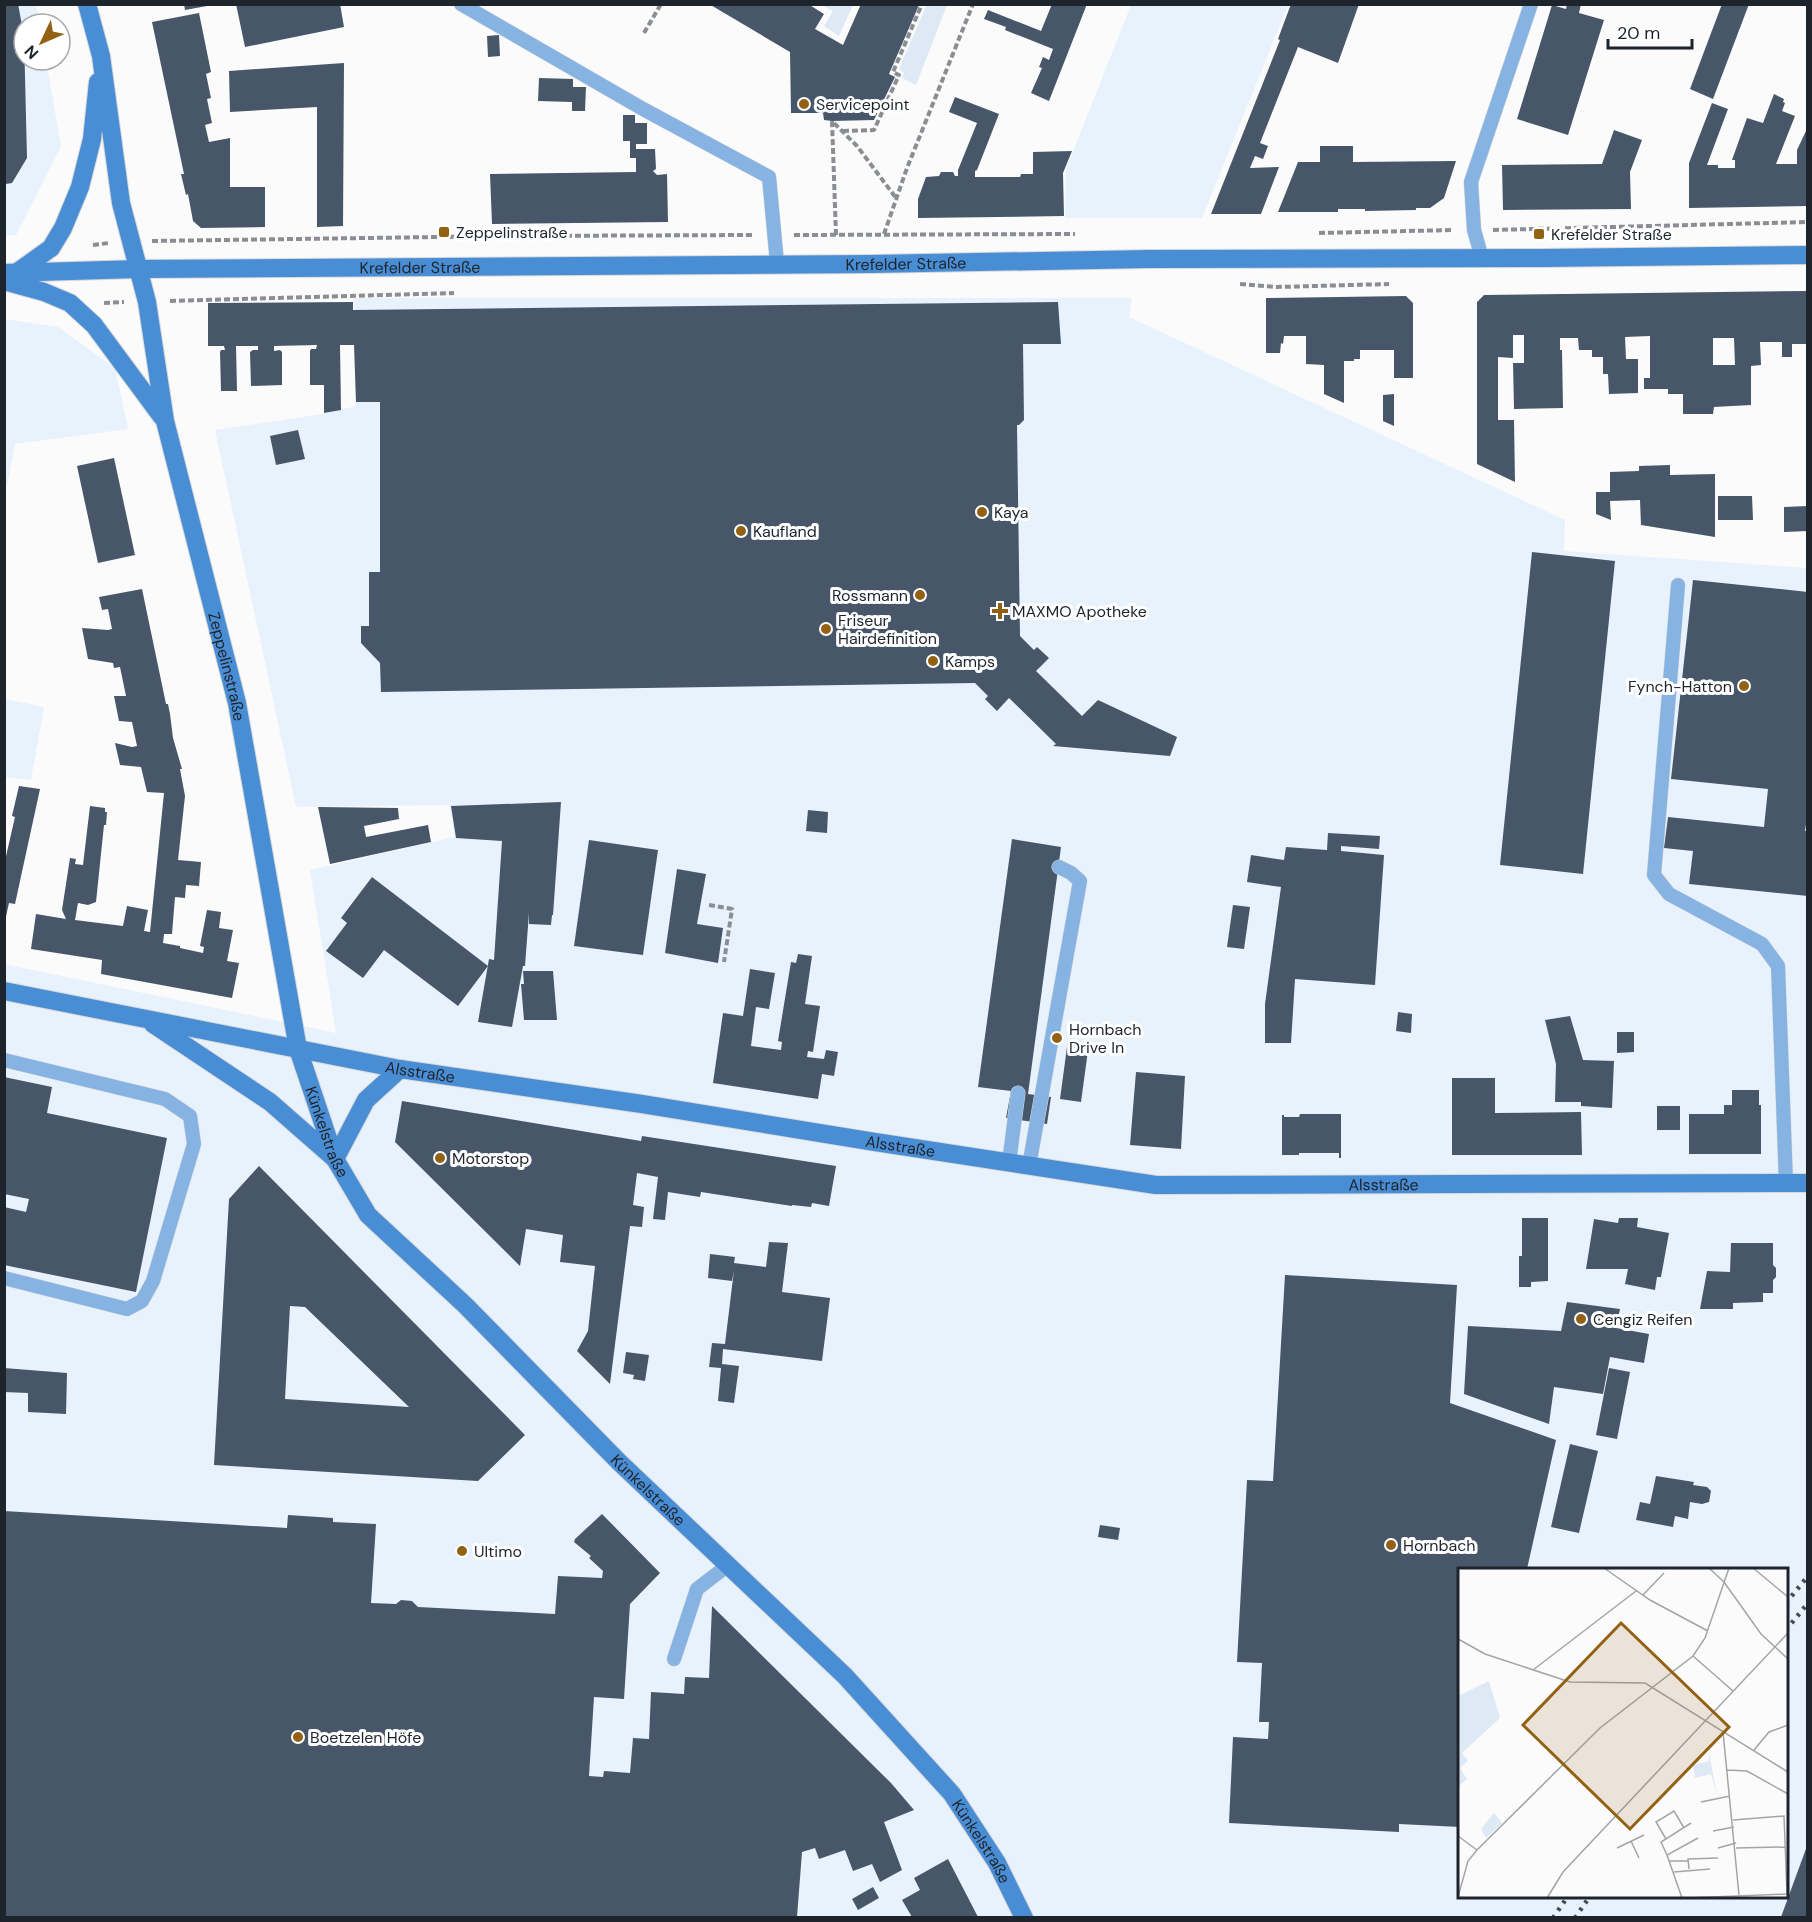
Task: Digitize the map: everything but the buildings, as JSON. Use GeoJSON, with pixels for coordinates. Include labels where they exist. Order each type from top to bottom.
{"type":"FeatureCollection","features":[{"type":"Feature","properties":{"kind":"street","name":"Zeppelinstraße"},"geometry":{"type":"LineString","coordinates":[[87,4],[101,56],[121,203],[147,302],[165,421],[237,703],[298,1049]]}},
{"type":"Feature","properties":{"kind":"street"},"geometry":{"type":"LineString","coordinates":[[8,276],[51,248],[63,228],[80,187],[92,139],[101,56]]}},
{"type":"Feature","properties":{"kind":"street","name":"Krefelder Straße"},"geometry":{"type":"LineString","coordinates":[[8,276],[139,269],[879,263],[1172,258],[1808,255]]}},
{"type":"Feature","properties":{"kind":"street"},"geometry":{"type":"LineString","coordinates":[[8,276],[70,303],[94,325],[165,421]]}},
{"type":"Feature","properties":{"kind":"street","name":"Alsstraße"},"geometry":{"type":"LineString","coordinates":[[4,991],[400,1069],[642,1104],[1156,1185],[1808,1183]]}},
{"type":"Feature","properties":{"kind":"street"},"geometry":{"type":"LineString","coordinates":[[146,1019],[270,1102],[335,1159],[366,1100],[400,1069]]}},
{"type":"Feature","properties":{"kind":"street","name":"Künkelstraße"},"geometry":{"type":"LineString","coordinates":[[298,1049],[335,1159],[368,1215],[465,1305],[619,1462],[845,1676],[952,1794],[997,1863],[1024,1917]]}},
{"type":"Feature","properties":{"kind":"lane"},"geometry":{"type":"LineString","coordinates":[[461,4],[643,109],[769,177],[777,263]]}},
{"type":"Feature","properties":{"kind":"lane"},"geometry":{"type":"LineString","coordinates":[[1482,258],[1474,230],[1472,182],[1531,4]]}},
{"type":"Feature","properties":{"kind":"lane"},"geometry":{"type":"LineString","coordinates":[[1678,585],[1654,875],[1669,894],[1762,944],[1778,966],[1786,1183]]}},
{"type":"Feature","properties":{"kind":"lane"},"geometry":{"type":"LineString","coordinates":[[1029,1166],[1080,881],[1059,867]]}},
{"type":"Feature","properties":{"kind":"lane"},"geometry":{"type":"LineString","coordinates":[[4,1060],[165,1099],[190,1116],[194,1144],[153,1281],[142,1301],[127,1309],[4,1278]]}},
{"type":"Feature","properties":{"kind":"lane"},"geometry":{"type":"LineString","coordinates":[[1009,1163],[1018,1094]]}},
{"type":"Feature","properties":{"kind":"lane"},"geometry":{"type":"LineString","coordinates":[[674,1659],[697,1589],[727,1566]]}},
{"type":"Feature","properties":{"kind":"path"},"geometry":{"type":"LineString","coordinates":[[644,33],[662,4]]}},
{"type":"Feature","properties":{"kind":"path"},"geometry":{"type":"LineString","coordinates":[[842,131],[874,130],[899,75],[893,72],[922,4]]}},
{"type":"Feature","properties":{"kind":"path"},"geometry":{"type":"LineString","coordinates":[[836,235],[879,263],[884,234],[973,4]]}},
{"type":"Feature","properties":{"kind":"path"},"geometry":{"type":"LineString","coordinates":[[836,235],[832,121],[856,146],[897,199]]}},
{"type":"Feature","properties":{"kind":"path"},"geometry":{"type":"LineString","coordinates":[[1312,233],[1808,222]]}},
{"type":"Feature","properties":{"kind":"path"},"geometry":{"type":"LineString","coordinates":[[51,248],[182,239],[884,234],[1082,235]]}},
{"type":"Feature","properties":{"kind":"path"},"geometry":{"type":"LineString","coordinates":[[709,905],[732,909],[724,962]]}},
{"type":"Feature","properties":{"kind":"shaded area"},"geometry":{"type":"Polygon","coordinates":[[[927,4],[947,5],[916,85],[902,78],[904,73],[899,69],[927,4]]]}},
{"type":"Feature","properties":{"kind":"shaded area"},"geometry":{"type":"Polygon","coordinates":[[[4,5],[36,5],[37,12],[12,12],[12,72],[48,72],[61,146],[16,235],[4,236],[4,5]]]}},
{"type":"Feature","properties":{"kind":"shaded area"},"geometry":{"type":"Polygon","coordinates":[[[821,5],[853,5],[839,36],[824,26],[833,11],[821,5]]]}},
{"type":"Feature","properties":{"kind":"shaded area"},"geometry":{"type":"Polygon","coordinates":[[[1131,5],[1288,5],[1202,218],[1065,218],[1066,169],[1131,5]]]}},
{"type":"Feature","properties":{"kind":"shaded area"},"geometry":{"type":"Polygon","coordinates":[[[354,298],[1132,298],[1129,317],[1565,520],[1564,551],[1807,568],[1807,1917],[5,1917],[4,964],[336,1033],[310,870],[455,837],[449,805],[296,807],[215,430],[323,414],[356,406],[354,298]]]}},
{"type":"Feature","properties":{"kind":"shaded area"},"geometry":{"type":"Polygon","coordinates":[[[5,319],[58,327],[115,368],[128,429],[15,444],[5,496],[5,319]]]}},
{"type":"Feature","properties":{"kind":"shaded area"},"geometry":{"type":"Polygon","coordinates":[[[5,699],[44,707],[31,780],[5,777],[5,699]]]}},
{"type":"Feature","properties":{"kind":"railway"},"geometry":{"type":"LineString","coordinates":[[1788,1601],[1808,1576]]}},
{"type":"Feature","properties":{"kind":"railway"},"geometry":{"type":"LineString","coordinates":[[1788,1628],[1808,1603]]}},
{"type":"Feature","properties":{"kind":"railway"},"geometry":{"type":"LineString","coordinates":[[1553,1918],[1567,1898]]}},
{"type":"Feature","properties":{"kind":"railway"},"geometry":{"type":"LineString","coordinates":[[1575,1918],[1589,1898]]}},
{"type":"Feature","properties":{"kind":"place","name":"Servicepoint"},"geometry":{"type":"Point","coordinates":[804,104]}},
{"type":"Feature","properties":{"kind":"place","name":"Zeppelinstraße"},"geometry":{"type":"Point","coordinates":[444,232]}},
{"type":"Feature","properties":{"kind":"place","name":"Krefelder Straße"},"geometry":{"type":"Point","coordinates":[1539,234]}},
{"type":"Feature","properties":{"kind":"place","name":"Kaya"},"geometry":{"type":"Point","coordinates":[982,512]}},
{"type":"Feature","properties":{"kind":"place","name":"Kaufland"},"geometry":{"type":"Point","coordinates":[741,531]}},
{"type":"Feature","properties":{"kind":"place","name":"Rossmann"},"geometry":{"type":"Point","coordinates":[920,595]}},
{"type":"Feature","properties":{"kind":"place","name":"MAXMO Apotheke"},"geometry":{"type":"Point","coordinates":[1000,611]}},
{"type":"Feature","properties":{"kind":"place","name":"Friseur Hairdefinition"},"geometry":{"type":"Point","coordinates":[826,629]}},
{"type":"Feature","properties":{"kind":"place","name":"Kamps"},"geometry":{"type":"Point","coordinates":[933,661]}},
{"type":"Feature","properties":{"kind":"place","name":"Fynch-Hatton"},"geometry":{"type":"Point","coordinates":[1744,686]}},
{"type":"Feature","properties":{"kind":"place","name":"Hornbach Drive In"},"geometry":{"type":"Point","coordinates":[1057,1038]}},
{"type":"Feature","properties":{"kind":"place","name":"Motorstop"},"geometry":{"type":"Point","coordinates":[440,1158]}},
{"type":"Feature","properties":{"kind":"place","name":"Cengiz Reifen"},"geometry":{"type":"Point","coordinates":[1581,1319]}},
{"type":"Feature","properties":{"kind":"place","name":"Hornbach"},"geometry":{"type":"Point","coordinates":[1391,1545]}},
{"type":"Feature","properties":{"kind":"place","name":"Ultimo"},"geometry":{"type":"Point","coordinates":[462,1551]}},
{"type":"Feature","properties":{"kind":"place","name":"Boetzelen Höfe"},"geometry":{"type":"Point","coordinates":[298,1737]}}]}
